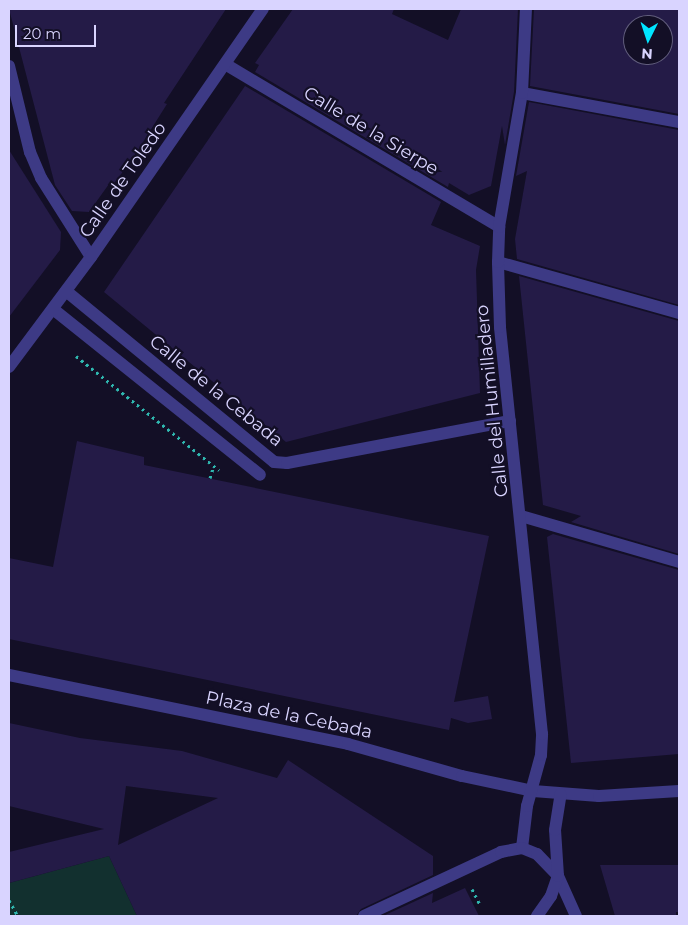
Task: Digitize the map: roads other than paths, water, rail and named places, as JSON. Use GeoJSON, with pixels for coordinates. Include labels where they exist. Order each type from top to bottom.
{"type":"FeatureCollection","features":[{"type":"Feature","properties":{"kind":"street","name":"Calle de Toledo"},"geometry":{"type":"LineString","coordinates":[[9,368],[91,257],[263,9]]}},
{"type":"Feature","properties":{"kind":"street","name":"Calle del Humilladero"},"geometry":{"type":"LineString","coordinates":[[522,848],[527,806],[533,790],[541,755],[542,734],[500,327],[498,262],[499,227],[522,93],[526,9]]}},
{"type":"Feature","properties":{"kind":"street","name":"Calle de la Sierpe"},"geometry":{"type":"LineString","coordinates":[[225,64],[499,227]]}},
{"type":"Feature","properties":{"kind":"street"},"geometry":{"type":"LineString","coordinates":[[9,66],[30,152],[41,178],[91,257]]}},
{"type":"Feature","properties":{"kind":"street"},"geometry":{"type":"LineString","coordinates":[[522,93],[679,122]]}},
{"type":"Feature","properties":{"kind":"street"},"geometry":{"type":"LineString","coordinates":[[498,262],[679,313]]}},
{"type":"Feature","properties":{"kind":"street","name":"Calle de la Cebada"},"geometry":{"type":"LineString","coordinates":[[66,291],[274,462],[287,463],[510,421]]}},
{"type":"Feature","properties":{"kind":"street"},"geometry":{"type":"LineString","coordinates":[[53,309],[260,475]]}},
{"type":"Feature","properties":{"kind":"street"},"geometry":{"type":"LineString","coordinates":[[521,516],[679,562]]}},
{"type":"Feature","properties":{"kind":"street","name":"Plaza de la Cebada"},"geometry":{"type":"LineString","coordinates":[[9,675],[348,744],[462,776],[533,790],[561,794],[623,795],[679,791]]}},
{"type":"Feature","properties":{"kind":"street"},"geometry":{"type":"LineString","coordinates":[[537,916],[551,896],[558,876],[555,830],[561,794]]}},
{"type":"Feature","properties":{"kind":"street"},"geometry":{"type":"LineString","coordinates":[[364,916],[501,852],[522,848],[537,854],[558,876],[576,916]]}}]}
